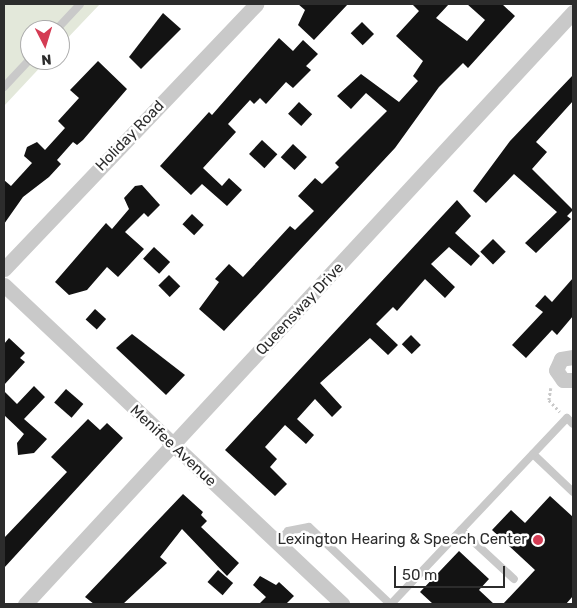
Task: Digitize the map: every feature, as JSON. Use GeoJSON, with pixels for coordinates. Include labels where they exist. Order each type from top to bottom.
{"type":"FeatureCollection","features":[{"type":"Feature","properties":{"kind":"street","name":"Holiday Road"},"geometry":{"type":"LineString","coordinates":[[4,269],[256,4]]}},
{"type":"Feature","properties":{"kind":"street","name":"Queensway Drive"},"geometry":{"type":"LineString","coordinates":[[25,604],[173,447],[573,12]]}},
{"type":"Feature","properties":{"kind":"street","name":"Menifee Avenue"},"geometry":{"type":"LineString","coordinates":[[4,286],[341,604]]}},
{"type":"Feature","properties":{"kind":"street"},"geometry":{"type":"LineString","coordinates":[[567,379],[558,362],[573,357]]}},
{"type":"Feature","properties":{"kind":"lane"},"geometry":{"type":"LineString","coordinates":[[65,20],[80,4]]}},
{"type":"Feature","properties":{"kind":"lane"},"geometry":{"type":"LineString","coordinates":[[4,87],[20,70]]}},
{"type":"Feature","properties":{"kind":"lane"},"geometry":{"type":"LineString","coordinates":[[276,543],[288,531],[309,527],[391,604],[567,418],[573,424]]}},
{"type":"Feature","properties":{"kind":"lane"},"geometry":{"type":"LineString","coordinates":[[533,454],[573,492]]}},
{"type":"Feature","properties":{"kind":"lane"},"geometry":{"type":"LineString","coordinates":[[461,530],[514,579]]}},
{"type":"Feature","properties":{"kind":"path"},"geometry":{"type":"LineString","coordinates":[[567,379],[548,391],[549,400],[567,418]]}},
{"type":"Feature","properties":{"kind":"shaded area"},"geometry":{"type":"Polygon","coordinates":[[[4,4],[100,4],[70,36],[70,20],[20,20],[20,70],[38,70],[4,106],[4,4]]]}},
{"type":"Feature","properties":{"kind":"building"},"geometry":{"type":"Polygon","coordinates":[[[298,4],[348,4],[314,40],[298,25],[305,10],[298,4]]]}},
{"type":"Feature","properties":{"kind":"building"},"geometry":{"type":"Polygon","coordinates":[[[412,4],[449,4],[436,18],[467,41],[485,20],[467,4],[502,4],[515,16],[468,68],[463,63],[439,87],[395,148],[224,331],[199,309],[219,282],[215,279],[229,264],[243,277],[290,226],[295,230],[314,211],[298,196],[315,178],[322,184],[339,167],[335,163],[387,111],[366,93],[351,109],[337,96],[361,74],[399,102],[418,81],[413,76],[423,61],[396,36],[419,11],[412,4]]]}},
{"type":"Feature","properties":{"kind":"building"},"geometry":{"type":"Polygon","coordinates":[[[163,13],[181,29],[141,69],[129,57],[163,13]]]}},
{"type":"Feature","properties":{"kind":"building"},"geometry":{"type":"Polygon","coordinates":[[[362,22],[374,34],[363,45],[351,33],[362,22]]]}},
{"type":"Feature","properties":{"kind":"building"},"geometry":{"type":"Polygon","coordinates":[[[279,38],[293,51],[303,40],[318,54],[306,66],[311,70],[293,88],[286,82],[266,104],[260,98],[254,104],[250,100],[228,124],[236,132],[203,168],[222,186],[229,178],[242,190],[227,206],[202,184],[191,195],[160,166],[209,112],[212,115],[279,38]]]}},
{"type":"Feature","properties":{"kind":"building"},"geometry":{"type":"Polygon","coordinates":[[[98,61],[127,89],[83,140],[77,145],[73,142],[57,160],[61,164],[49,177],[23,197],[4,224],[4,180],[11,186],[32,163],[24,156],[27,147],[37,142],[45,150],[65,128],[58,121],[79,98],[70,90],[98,61]]]}},
{"type":"Feature","properties":{"kind":"building"},"geometry":{"type":"Polygon","coordinates":[[[573,75],[573,101],[536,142],[547,152],[532,169],[573,210],[567,216],[571,219],[536,253],[525,243],[557,212],[514,174],[486,203],[473,191],[510,141],[573,75]]]}},
{"type":"Feature","properties":{"kind":"building"},"geometry":{"type":"Polygon","coordinates":[[[299,102],[312,114],[301,126],[288,114],[299,102]]]}},
{"type":"Feature","properties":{"kind":"building"},"geometry":{"type":"Polygon","coordinates":[[[262,140],[277,154],[264,168],[249,154],[262,140]]]}},
{"type":"Feature","properties":{"kind":"building"},"geometry":{"type":"Polygon","coordinates":[[[293,144],[307,157],[295,170],[281,157],[293,144]]]}},
{"type":"Feature","properties":{"kind":"building"},"geometry":{"type":"Polygon","coordinates":[[[142,185],[160,205],[148,217],[144,213],[125,232],[144,249],[118,277],[107,267],[87,290],[69,295],[55,282],[106,223],[112,229],[129,209],[124,198],[135,186],[142,185]]]}},
{"type":"Feature","properties":{"kind":"building"},"geometry":{"type":"Polygon","coordinates":[[[457,200],[471,216],[455,233],[480,256],[471,266],[449,247],[431,264],[455,287],[445,298],[425,279],[397,311],[393,307],[376,324],[398,345],[388,355],[370,338],[320,383],[342,407],[332,417],[315,399],[297,419],[314,435],[306,444],[285,425],[265,447],[277,459],[270,467],[287,484],[275,496],[225,450],[457,200]]]}},
{"type":"Feature","properties":{"kind":"building"},"geometry":{"type":"Polygon","coordinates":[[[192,214],[204,225],[194,235],[182,224],[192,214]]]}},
{"type":"Feature","properties":{"kind":"building"},"geometry":{"type":"Polygon","coordinates":[[[493,239],[506,252],[493,264],[480,252],[493,239]]]}},
{"type":"Feature","properties":{"kind":"building"},"geometry":{"type":"Polygon","coordinates":[[[154,247],[170,262],[159,274],[143,259],[154,247]]]}},
{"type":"Feature","properties":{"kind":"building"},"geometry":{"type":"Polygon","coordinates":[[[169,275],[180,286],[170,297],[158,286],[169,275]]]}},
{"type":"Feature","properties":{"kind":"building"},"geometry":{"type":"Polygon","coordinates":[[[573,278],[573,316],[557,335],[552,330],[526,358],[512,345],[543,312],[535,306],[545,295],[552,302],[573,278]]]}},
{"type":"Feature","properties":{"kind":"building"},"geometry":{"type":"Polygon","coordinates":[[[95,309],[106,319],[97,329],[86,319],[95,309]]]}},
{"type":"Feature","properties":{"kind":"building"},"geometry":{"type":"Polygon","coordinates":[[[132,334],[185,375],[166,395],[116,348],[132,334]]]}},
{"type":"Feature","properties":{"kind":"building"},"geometry":{"type":"Polygon","coordinates":[[[411,335],[421,345],[412,354],[402,344],[411,335]]]}},
{"type":"Feature","properties":{"kind":"building"},"geometry":{"type":"Polygon","coordinates":[[[9,338],[25,353],[20,358],[25,362],[4,385],[4,344],[9,338]]]}},
{"type":"Feature","properties":{"kind":"building"},"geometry":{"type":"Polygon","coordinates":[[[34,386],[45,397],[24,419],[47,439],[34,453],[18,455],[17,443],[24,434],[4,415],[4,391],[17,404],[34,386]]]}},
{"type":"Feature","properties":{"kind":"building"},"geometry":{"type":"Polygon","coordinates":[[[66,389],[83,404],[72,418],[54,403],[66,389]]]}},
{"type":"Feature","properties":{"kind":"building"},"geometry":{"type":"Polygon","coordinates":[[[88,419],[100,430],[107,423],[123,438],[4,568],[4,538],[67,472],[51,457],[88,419]]]}},
{"type":"Feature","properties":{"kind":"building"},"geometry":{"type":"Polygon","coordinates":[[[183,494],[203,512],[201,515],[207,521],[201,527],[239,563],[227,576],[182,529],[160,557],[167,563],[123,604],[94,604],[85,597],[183,494]]]}},
{"type":"Feature","properties":{"kind":"building","name":"Lexington Hearing & Speech Center"},"geometry":{"type":"Polygon","coordinates":[[[550,496],[573,517],[573,596],[566,604],[503,604],[535,570],[492,530],[511,510],[525,523],[550,496]]]}},
{"type":"Feature","properties":{"kind":"building","name":"Lexington Hearing & Speech Center"},"geometry":{"type":"Polygon","coordinates":[[[459,551],[489,579],[479,590],[494,604],[433,604],[420,592],[459,551]]]}},
{"type":"Feature","properties":{"kind":"building"},"geometry":{"type":"Polygon","coordinates":[[[218,570],[233,583],[223,595],[208,582],[218,570]]]}},
{"type":"Feature","properties":{"kind":"building"},"geometry":{"type":"Polygon","coordinates":[[[260,576],[276,585],[279,582],[294,596],[286,604],[259,604],[266,597],[253,585],[260,576]]]}},
{"type":"Feature","properties":{"kind":"place","name":"Lexington Hearing & Speech Center"},"geometry":{"type":"Point","coordinates":[538,540]}}]}
